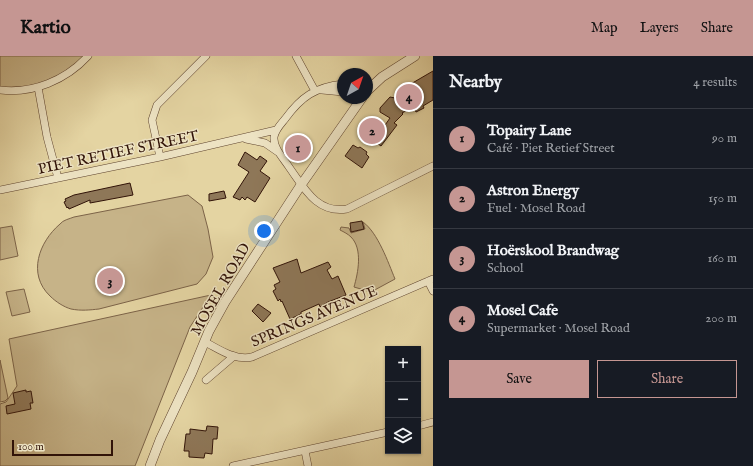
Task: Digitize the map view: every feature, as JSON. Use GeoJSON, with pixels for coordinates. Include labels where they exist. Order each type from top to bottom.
{"type":"FeatureCollection","features":[{"type":"Feature","properties":{"kind":"street"},"geometry":{"type":"LineString","coordinates":[[0,90],[21,91],[51,83],[76,68],[88,56]]}},
{"type":"Feature","properties":{"kind":"street"},"geometry":{"type":"LineString","coordinates":[[160,157],[152,120],[154,111],[157,105],[206,56]]}},
{"type":"Feature","properties":{"kind":"street"},"geometry":{"type":"LineString","coordinates":[[296,56],[318,90]]}},
{"type":"Feature","properties":{"kind":"street"},"geometry":{"type":"LineString","coordinates":[[373,81],[415,56]]}},
{"type":"Feature","properties":{"kind":"street"},"geometry":{"type":"LineString","coordinates":[[276,130],[302,100],[325,87],[337,85]]}},
{"type":"Feature","properties":{"kind":"street"},"geometry":{"type":"LineString","coordinates":[[38,87],[47,137],[58,178]]}},
{"type":"Feature","properties":{"kind":"street"},"geometry":{"type":"LineString","coordinates":[[318,90],[337,92]]}},
{"type":"Feature","properties":{"kind":"street","name":"MOSEL ROAD"},"geometry":{"type":"LineString","coordinates":[[150,466],[160,440],[204,342],[224,302],[355,104]]}},
{"type":"Feature","properties":{"kind":"street","name":"PIET RETIEF STREET"},"geometry":{"type":"LineString","coordinates":[[0,190],[160,157],[276,130],[274,138],[275,143],[280,154],[301,185],[310,197],[331,209],[340,211],[347,210],[433,166]]}},
{"type":"Feature","properties":{"kind":"street","name":"PIET RETIEF STREET"},"geometry":{"type":"LineString","coordinates":[[242,139],[265,142],[280,154]]}},
{"type":"Feature","properties":{"kind":"street"},"geometry":{"type":"LineString","coordinates":[[431,280],[433,291]]}},
{"type":"Feature","properties":{"kind":"street","name":"SPRINGS AVENUE"},"geometry":{"type":"LineString","coordinates":[[204,342],[234,356],[242,358],[252,357],[431,280]]}},
{"type":"Feature","properties":{"kind":"street"},"geometry":{"type":"LineString","coordinates":[[206,380],[234,356]]}},
{"type":"Feature","properties":{"kind":"street"},"geometry":{"type":"LineString","coordinates":[[421,425],[433,422]]}},
{"type":"Feature","properties":{"kind":"street"},"geometry":{"type":"LineString","coordinates":[[233,466],[385,433]]}},
{"type":"Feature","properties":{"kind":"street"},"geometry":{"type":"LineString","coordinates":[[305,450],[308,466]]}},
{"type":"Feature","properties":{"kind":"shaded area"},"geometry":{"type":"Polygon","coordinates":[[[0,56],[90,56],[51,85],[0,88],[0,56]]]}},
{"type":"Feature","properties":{"kind":"shaded area"},"geometry":{"type":"Polygon","coordinates":[[[188,195],[202,206],[213,257],[206,274],[197,284],[99,309],[85,310],[71,309],[63,306],[52,298],[43,287],[39,278],[38,258],[46,240],[53,231],[66,220],[74,217],[188,195]]]}},
{"type":"Feature","properties":{"kind":"shaded area"},"geometry":{"type":"Polygon","coordinates":[[[363,222],[378,240],[395,279],[371,292],[354,287],[358,268],[357,248],[351,237],[340,230],[341,227],[349,228],[351,233],[365,229],[363,222]]]}},
{"type":"Feature","properties":{"kind":"shaded area"},"geometry":{"type":"Polygon","coordinates":[[[12,226],[18,256],[0,260],[0,228],[12,226]]]}},
{"type":"Feature","properties":{"kind":"shaded area"},"geometry":{"type":"Polygon","coordinates":[[[24,289],[30,312],[12,316],[6,292],[24,289]]]}},
{"type":"Feature","properties":{"kind":"shaded area"},"geometry":{"type":"Polygon","coordinates":[[[211,295],[190,327],[135,466],[0,466],[0,404],[6,402],[17,386],[9,339],[211,295]]]}},
{"type":"Feature","properties":{"kind":"shaded area"},"geometry":{"type":"Polygon","coordinates":[[[0,360],[8,398],[5,401],[0,402],[0,360]]]}},
{"type":"Feature","properties":{"kind":"building"},"geometry":{"type":"Polygon","coordinates":[[[433,71],[433,100],[423,106],[424,108],[416,112],[414,108],[411,108],[402,113],[403,114],[394,123],[397,125],[381,146],[374,141],[375,139],[361,129],[367,121],[381,131],[390,118],[380,112],[380,108],[390,97],[400,99],[397,92],[433,71]]]}},
{"type":"Feature","properties":{"kind":"building"},"geometry":{"type":"Polygon","coordinates":[[[292,139],[309,151],[305,157],[286,146],[292,139]]]}},
{"type":"Feature","properties":{"kind":"building"},"geometry":{"type":"Polygon","coordinates":[[[353,145],[358,148],[360,147],[367,152],[366,154],[369,157],[362,168],[345,156],[353,145]]]}},
{"type":"Feature","properties":{"kind":"building"},"geometry":{"type":"Polygon","coordinates":[[[245,152],[257,160],[260,156],[267,161],[260,171],[270,178],[255,202],[247,197],[245,200],[242,197],[240,200],[233,197],[249,172],[238,165],[245,152]]]}},
{"type":"Feature","properties":{"kind":"building"},"geometry":{"type":"Polygon","coordinates":[[[130,183],[133,195],[90,203],[90,200],[69,209],[64,202],[66,201],[65,199],[74,195],[130,183]]]}},
{"type":"Feature","properties":{"kind":"building"},"geometry":{"type":"Polygon","coordinates":[[[224,191],[226,198],[209,201],[209,194],[224,191]]]}},
{"type":"Feature","properties":{"kind":"building"},"geometry":{"type":"Polygon","coordinates":[[[362,221],[364,229],[351,232],[350,223],[362,221]]]}},
{"type":"Feature","properties":{"kind":"building"},"geometry":{"type":"Polygon","coordinates":[[[297,259],[301,273],[328,262],[331,267],[327,270],[332,279],[338,276],[346,295],[320,307],[319,304],[290,319],[282,301],[281,302],[280,299],[278,301],[273,291],[276,289],[274,285],[280,282],[273,268],[297,259]]]}},
{"type":"Feature","properties":{"kind":"building"},"geometry":{"type":"Polygon","coordinates":[[[258,304],[271,313],[263,322],[252,311],[258,304]]]}},
{"type":"Feature","properties":{"kind":"building"},"geometry":{"type":"Polygon","coordinates":[[[26,390],[26,392],[31,391],[33,403],[30,403],[31,409],[7,414],[6,406],[15,404],[13,393],[26,390]]]}},
{"type":"Feature","properties":{"kind":"building"},"geometry":{"type":"Polygon","coordinates":[[[207,426],[218,427],[217,439],[213,439],[212,454],[205,453],[204,458],[189,457],[189,451],[184,451],[186,434],[190,434],[190,429],[206,431],[207,426]]]}},
{"type":"Feature","properties":{"kind":"place","name":"Mosel Cafe"},"geometry":{"type":"Point","coordinates":[409,97]}},
{"type":"Feature","properties":{"kind":"place","name":"Astron Energy"},"geometry":{"type":"Point","coordinates":[372,131]}},
{"type":"Feature","properties":{"kind":"place","name":"Topairy Lane"},"geometry":{"type":"Point","coordinates":[298,148]}},
{"type":"Feature","properties":{"kind":"place","name":"Hoërskool Brandwag"},"geometry":{"type":"Point","coordinates":[110,281]}}]}
